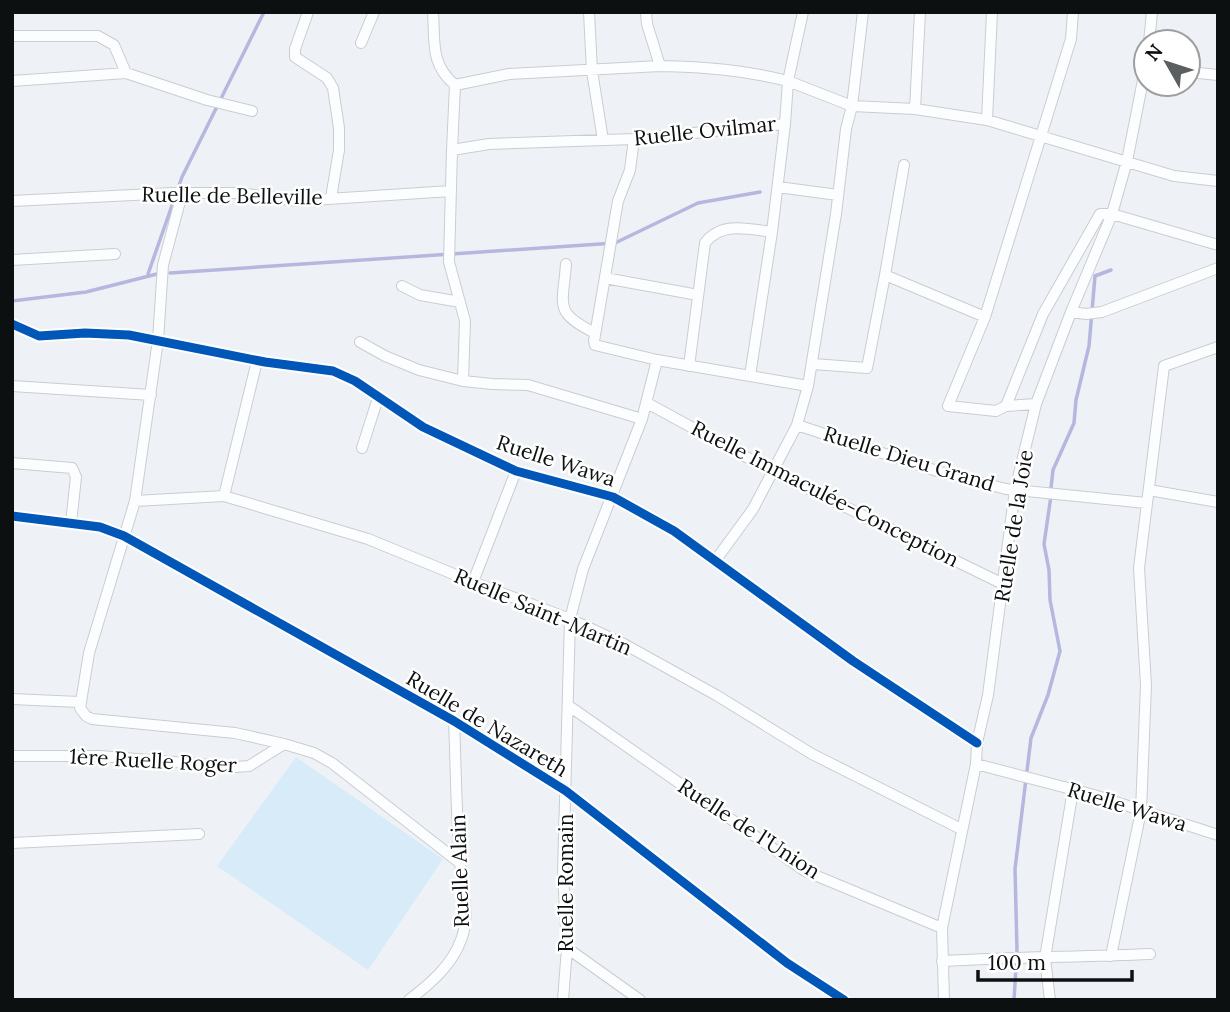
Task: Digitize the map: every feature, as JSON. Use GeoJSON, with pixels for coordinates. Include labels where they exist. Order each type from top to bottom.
{"type":"FeatureCollection","features":[{"type":"Feature","properties":{"kind":"street"},"geometry":{"type":"LineString","coordinates":[[308,12],[295,49],[295,57],[327,78],[333,88],[339,139],[331,198]]}},
{"type":"Feature","properties":{"kind":"street"},"geometry":{"type":"LineString","coordinates":[[361,43],[374,12]]}},
{"type":"Feature","properties":{"kind":"street"},"geometry":{"type":"LineString","coordinates":[[433,12],[436,58],[440,69],[455,85],[449,262],[465,321],[463,380]]}},
{"type":"Feature","properties":{"kind":"street"},"geometry":{"type":"LineString","coordinates":[[589,12],[592,71],[603,140]]}},
{"type":"Feature","properties":{"kind":"street"},"geometry":{"type":"LineString","coordinates":[[646,12],[660,66]]}},
{"type":"Feature","properties":{"kind":"street","name":"Ruelle Ovilmar"},"geometry":{"type":"LineString","coordinates":[[452,150],[489,144],[634,139],[785,124],[788,81],[803,12]]}},
{"type":"Feature","properties":{"kind":"street","name":"Ruelle Dieu Grand"},"geometry":{"type":"LineString","coordinates":[[715,561],[753,509],[797,425],[808,386],[846,129],[852,106],[863,12]]}},
{"type":"Feature","properties":{"kind":"street"},"geometry":{"type":"LineString","coordinates":[[915,109],[920,12]]}},
{"type":"Feature","properties":{"kind":"street"},"geometry":{"type":"LineString","coordinates":[[987,121],[992,12]]}},
{"type":"Feature","properties":{"kind":"street"},"geometry":{"type":"LineString","coordinates":[[1036,404],[1006,406],[996,411],[948,406],[985,317],[1071,39],[1073,12]]}},
{"type":"Feature","properties":{"kind":"street"},"geometry":{"type":"LineString","coordinates":[[12,36],[98,36],[114,45],[126,73]]}},
{"type":"Feature","properties":{"kind":"street"},"geometry":{"type":"LineString","coordinates":[[455,85],[509,74],[660,66],[729,69],[788,81],[852,106],[915,109],[987,121],[1174,176],[1218,181]]}},
{"type":"Feature","properties":{"kind":"street"},"geometry":{"type":"LineString","coordinates":[[12,81],[126,73],[207,100],[252,111]]}},
{"type":"Feature","properties":{"kind":"street","name":"Ruelle de la Joie"},"geometry":{"type":"LineString","coordinates":[[944,1000],[942,928],[988,695],[1015,490],[1036,404],[1112,214],[1127,160],[1140,98]]}},
{"type":"Feature","properties":{"kind":"street"},"geometry":{"type":"LineString","coordinates":[[750,376],[785,124]]}},
{"type":"Feature","properties":{"kind":"street"},"geometry":{"type":"LineString","coordinates":[[634,139],[630,170],[618,201],[594,341],[599,347],[657,360],[808,386]]}},
{"type":"Feature","properties":{"kind":"street"},"geometry":{"type":"LineString","coordinates":[[813,364],[867,368],[904,165]]}},
{"type":"Feature","properties":{"kind":"street"},"geometry":{"type":"LineString","coordinates":[[778,187],[838,195]]}},
{"type":"Feature","properties":{"kind":"street","name":"Ruelle de Belleville"},"geometry":{"type":"LineString","coordinates":[[12,201],[178,193],[240,193],[297,201],[451,191]]}},
{"type":"Feature","properties":{"kind":"street"},"geometry":{"type":"LineString","coordinates":[[178,193],[163,265],[158,340],[135,501],[100,613],[79,702],[82,712],[92,719],[235,733],[314,753],[332,763],[460,863]]}},
{"type":"Feature","properties":{"kind":"street"},"geometry":{"type":"LineString","coordinates":[[1006,406],[1043,314],[1100,214],[1112,214],[1217,244]]}},
{"type":"Feature","properties":{"kind":"street"},"geometry":{"type":"LineString","coordinates":[[689,366],[705,243],[717,232],[738,227],[772,232]]}},
{"type":"Feature","properties":{"kind":"street"},"geometry":{"type":"LineString","coordinates":[[12,260],[115,254]]}},
{"type":"Feature","properties":{"kind":"street"},"geometry":{"type":"LineString","coordinates":[[566,264],[563,305],[565,313],[571,321],[595,333]]}},
{"type":"Feature","properties":{"kind":"street"},"geometry":{"type":"LineString","coordinates":[[1071,312],[1101,312],[1218,268]]}},
{"type":"Feature","properties":{"kind":"street"},"geometry":{"type":"LineString","coordinates":[[885,275],[985,317]]}},
{"type":"Feature","properties":{"kind":"street"},"geometry":{"type":"LineString","coordinates":[[605,278],[698,295]]}},
{"type":"Feature","properties":{"kind":"street"},"geometry":{"type":"LineString","coordinates":[[402,286],[420,295],[460,302]]}},
{"type":"Feature","properties":{"kind":"street","name":"Ruelle Wawa"},"geometry":{"type":"LineString","coordinates":[[12,324],[39,336],[85,333],[158,340],[257,361],[333,371],[355,381],[423,427],[516,471],[613,497],[674,531],[853,661],[977,743]]}},
{"type":"Feature","properties":{"kind":"street"},"geometry":{"type":"LineString","coordinates":[[360,342],[419,370],[492,384],[528,385],[642,419]]}},
{"type":"Feature","properties":{"kind":"street"},"geometry":{"type":"LineString","coordinates":[[1111,956],[1141,811],[1146,684],[1139,568],[1164,366],[1218,347]]}},
{"type":"Feature","properties":{"kind":"street","name":"Ruelle Romain"},"geometry":{"type":"LineString","coordinates":[[563,1000],[567,948],[563,873],[570,619],[586,559],[642,419],[657,360]]}},
{"type":"Feature","properties":{"kind":"street"},"geometry":{"type":"LineString","coordinates":[[223,496],[257,361]]}},
{"type":"Feature","properties":{"kind":"street"},"geometry":{"type":"LineString","coordinates":[[12,386],[151,395]]}},
{"type":"Feature","properties":{"kind":"street"},"geometry":{"type":"LineString","coordinates":[[362,447],[378,398]]}},
{"type":"Feature","properties":{"kind":"street","name":"Ruelle Immaculée-Conception"},"geometry":{"type":"LineString","coordinates":[[647,403],[772,471],[1003,584]]}},
{"type":"Feature","properties":{"kind":"street","name":"Ruelle Dieu Grand"},"geometry":{"type":"LineString","coordinates":[[797,425],[937,471],[1015,490],[1146,503]]}},
{"type":"Feature","properties":{"kind":"street"},"geometry":{"type":"LineString","coordinates":[[12,463],[72,468],[76,477],[71,523]]}},
{"type":"Feature","properties":{"kind":"street"},"geometry":{"type":"LineString","coordinates":[[473,582],[516,471]]}},
{"type":"Feature","properties":{"kind":"street"},"geometry":{"type":"LineString","coordinates":[[1149,490],[1218,502]]}},
{"type":"Feature","properties":{"kind":"street","name":"Ruelle Saint-Martin"},"geometry":{"type":"LineString","coordinates":[[135,501],[223,496],[368,539],[570,619],[624,644],[716,695],[812,754],[961,829]]}},
{"type":"Feature","properties":{"kind":"street","name":"Ruelle de Nazareth"},"geometry":{"type":"LineString","coordinates":[[12,516],[100,527],[124,536],[454,721],[566,791],[786,963],[844,1000]]}},
{"type":"Feature","properties":{"kind":"street"},"geometry":{"type":"LineString","coordinates":[[12,699],[79,702]]}},
{"type":"Feature","properties":{"kind":"street","name":"Ruelle de l'Union"},"geometry":{"type":"LineString","coordinates":[[569,706],[805,871],[942,928]]}},
{"type":"Feature","properties":{"kind":"street","name":"Ruelle Alain"},"geometry":{"type":"LineString","coordinates":[[409,1000],[450,962],[463,938],[465,900],[460,863],[454,721]]}},
{"type":"Feature","properties":{"kind":"street","name":"1ère Ruelle Roger"},"geometry":{"type":"LineString","coordinates":[[12,756],[100,756],[235,767],[249,766],[284,744]]}},
{"type":"Feature","properties":{"kind":"street","name":"Ruelle Wawa"},"geometry":{"type":"LineString","coordinates":[[976,764],[1073,790],[1218,835]]}},
{"type":"Feature","properties":{"kind":"street"},"geometry":{"type":"LineString","coordinates":[[1051,1000],[1045,958],[1073,790]]}},
{"type":"Feature","properties":{"kind":"street"},"geometry":{"type":"LineString","coordinates":[[12,843],[199,834]]}},
{"type":"Feature","properties":{"kind":"street"},"geometry":{"type":"LineString","coordinates":[[567,948],[640,1000]]}},
{"type":"Feature","properties":{"kind":"street"},"geometry":{"type":"LineString","coordinates":[[942,961],[1150,954]]}},
{"type":"Feature","properties":{"kind":"shaded area"},"geometry":{"type":"Polygon","coordinates":[[[296,757],[443,859],[368,970],[217,866],[296,757]]]}},
{"type":"Feature","properties":{"kind":"waterway"},"geometry":{"type":"LineString","coordinates":[[148,274],[182,177],[264,12]]}},
{"type":"Feature","properties":{"kind":"waterway"},"geometry":{"type":"LineString","coordinates":[[170,273],[615,243],[698,203],[760,192]]}},
{"type":"Feature","properties":{"kind":"waterway"},"geometry":{"type":"LineString","coordinates":[[1051,488],[1053,470],[1074,423],[1076,400],[1089,346],[1095,276],[1111,270]]}},
{"type":"Feature","properties":{"kind":"waterway"},"geometry":{"type":"LineString","coordinates":[[12,301],[86,292],[157,274]]}},
{"type":"Feature","properties":{"kind":"waterway"},"geometry":{"type":"LineString","coordinates":[[1014,1000],[1017,951],[1015,869],[1031,738],[1048,695],[1060,651],[1050,600],[1049,570],[1044,544],[1051,496]]}},
{"type":"Feature","properties":{"kind":"cycle path"},"geometry":{"type":"LineString","coordinates":[[12,324],[39,336],[85,333],[129,335],[265,362],[333,371],[355,381],[423,427],[516,471],[613,497],[674,531],[853,661],[977,743]]}},
{"type":"Feature","properties":{"kind":"cycle path"},"geometry":{"type":"LineString","coordinates":[[12,516],[100,527],[124,536],[454,721],[566,791],[787,963],[844,1000]]}}]}
